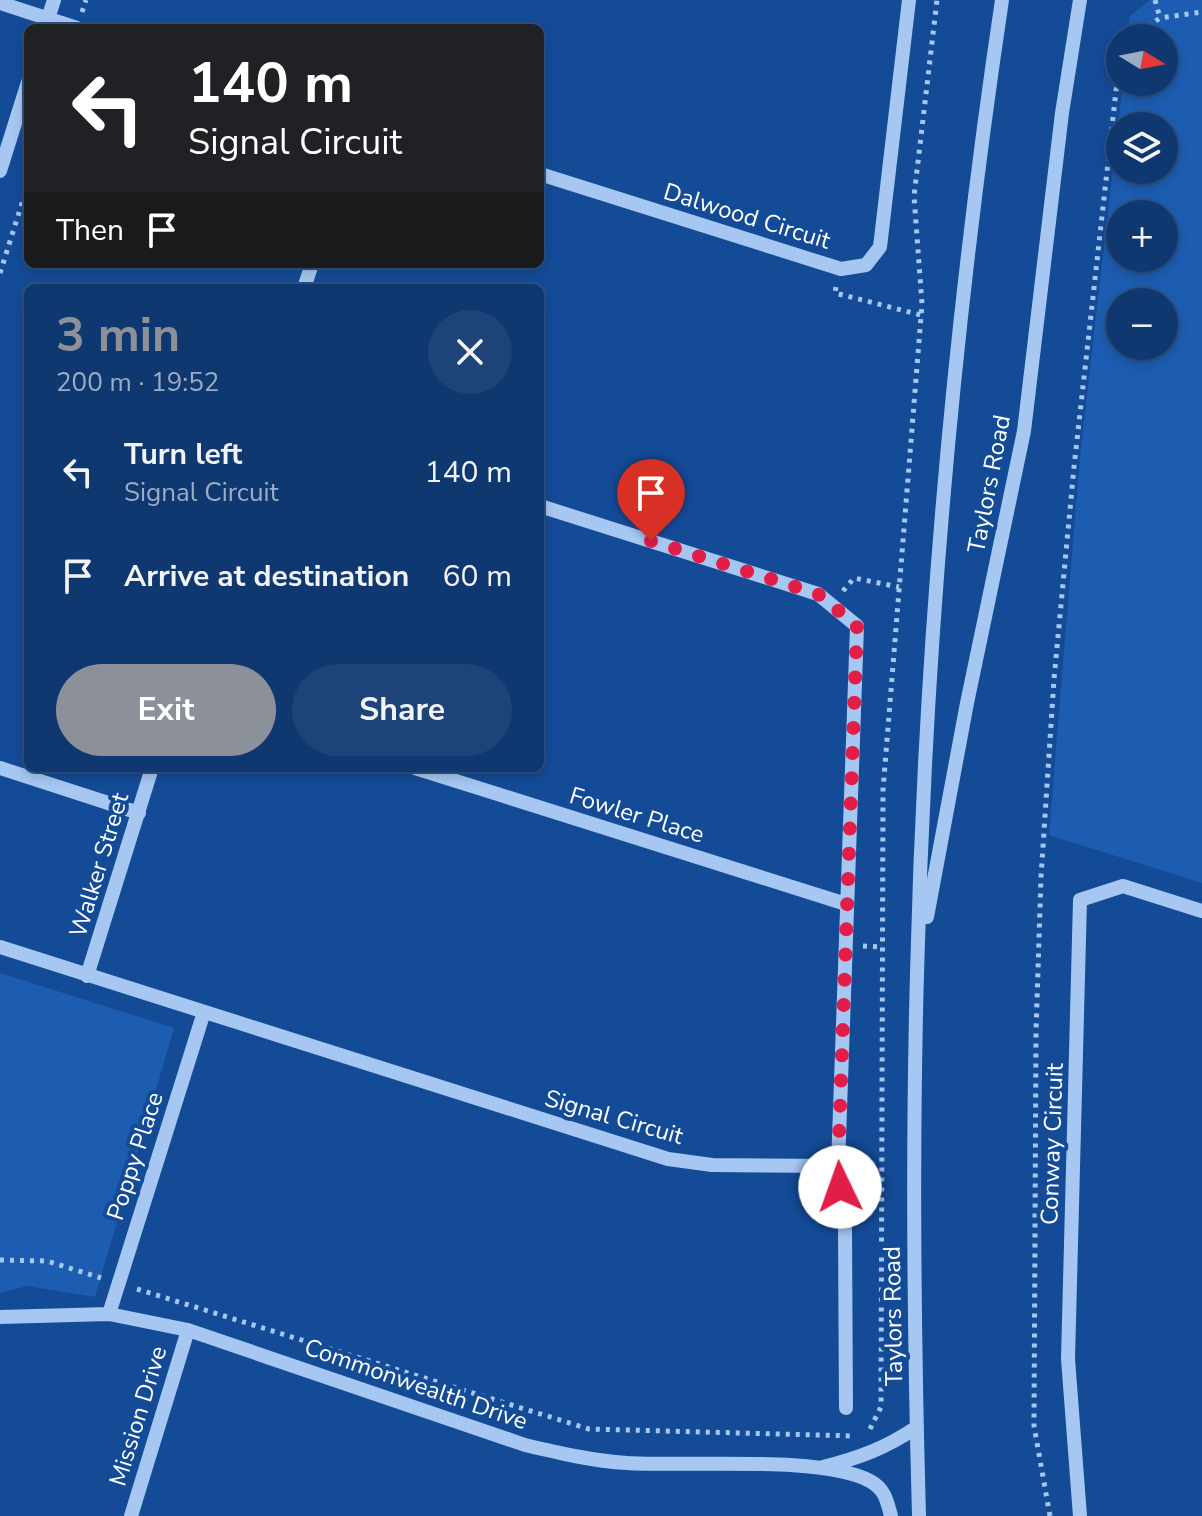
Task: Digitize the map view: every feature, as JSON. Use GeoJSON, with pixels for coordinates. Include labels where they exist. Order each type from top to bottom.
{"type":"FeatureCollection","features":[{"type":"Feature","properties":{"kind":"street"},"geometry":{"type":"LineString","coordinates":[[0,3],[47,24],[54,0]]}},
{"type":"Feature","properties":{"kind":"street","name":"Dalwood Circuit"},"geometry":{"type":"LineString","coordinates":[[544,175],[841,269],[866,265],[880,247],[909,0]]}},
{"type":"Feature","properties":{"kind":"street","name":"Taylors Road"},"geometry":{"type":"LineString","coordinates":[[917,972],[967,703],[1024,431],[1062,113],[1080,0]]}},
{"type":"Feature","properties":{"kind":"street","name":"Taylors Road"},"geometry":{"type":"LineString","coordinates":[[919,1516],[917,972],[940,553],[997,4]]}},
{"type":"Feature","properties":{"kind":"street"},"geometry":{"type":"LineString","coordinates":[[0,171],[24,95]]}},
{"type":"Feature","properties":{"kind":"street"},"geometry":{"type":"LineString","coordinates":[[544,507],[818,594],[857,626],[838,1166],[845,1230],[846,1408]]}},
{"type":"Feature","properties":{"kind":"street"},"geometry":{"type":"LineString","coordinates":[[0,768],[139,813]]}},
{"type":"Feature","properties":{"kind":"street","name":"Walker Street"},"geometry":{"type":"LineString","coordinates":[[87,976],[151,772]]}},
{"type":"Feature","properties":{"kind":"street","name":"Fowler Place"},"geometry":{"type":"LineString","coordinates":[[428,772],[846,904]]}},
{"type":"Feature","properties":{"kind":"street","name":"Conway Circuit"},"geometry":{"type":"LineString","coordinates":[[1080,1516],[1068,1359],[1080,900],[1123,886],[1202,911]]}},
{"type":"Feature","properties":{"kind":"street","name":"Signal Circuit"},"geometry":{"type":"LineString","coordinates":[[0,947],[668,1159],[712,1165],[838,1166]]}},
{"type":"Feature","properties":{"kind":"street","name":"Poppy Place"},"geometry":{"type":"LineString","coordinates":[[109,1314],[204,1012]]}},
{"type":"Feature","properties":{"kind":"street","name":"Commonwealth Drive"},"geometry":{"type":"LineString","coordinates":[[0,1317],[109,1314],[188,1330],[525,1445],[582,1458],[625,1463],[823,1467],[867,1479],[879,1487],[887,1497],[891,1516]]}},
{"type":"Feature","properties":{"kind":"street","name":"Mission Drive"},"geometry":{"type":"LineString","coordinates":[[131,1516],[188,1330]]}},
{"type":"Feature","properties":{"kind":"street","name":"Commonwealth Drive"},"geometry":{"type":"LineString","coordinates":[[823,1467],[868,1456],[917,1427]]}},
{"type":"Feature","properties":{"kind":"path"},"geometry":{"type":"LineString","coordinates":[[0,1260],[47,1261],[589,1429],[867,1436],[881,1407],[883,790],[921,315],[914,196],[937,0]]}},
{"type":"Feature","properties":{"kind":"path"},"geometry":{"type":"LineString","coordinates":[[1155,0],[1160,18]]}},
{"type":"Feature","properties":{"kind":"path"},"geometry":{"type":"LineString","coordinates":[[1151,24],[1160,18],[1202,12]]}},
{"type":"Feature","properties":{"kind":"path"},"geometry":{"type":"LineString","coordinates":[[1050,1516],[1034,1426],[1036,1048],[1041,877],[1054,679],[1074,467],[1115,96]]}},
{"type":"Feature","properties":{"kind":"path"},"geometry":{"type":"LineString","coordinates":[[0,273],[24,197]]}},
{"type":"Feature","properties":{"kind":"path"},"geometry":{"type":"LineString","coordinates":[[841,269],[835,293],[921,315]]}},
{"type":"Feature","properties":{"kind":"path"},"geometry":{"type":"LineString","coordinates":[[832,605],[854,578],[899,587]]}},
{"type":"Feature","properties":{"kind":"shaded area"},"geometry":{"type":"Polygon","coordinates":[[[1150,0],[1202,0],[1202,883],[1049,835],[1080,456],[1106,230],[1106,272],[1178,272],[1178,200],[1109,200],[1111,184],[1178,184],[1178,112],[1120,112],[1121,96],[1178,96],[1178,24],[1129,24],[1130,16],[1150,0]]]}},
{"type":"Feature","properties":{"kind":"shaded area"},"geometry":{"type":"Polygon","coordinates":[[[0,973],[174,1028],[95,1297],[27,1286],[0,1293],[0,973]]]}},
{"type":"Feature","properties":{"kind":"route"},"geometry":{"type":"LineString","coordinates":[[651,541],[818,594],[857,626],[838,1166],[840,1187]]}}]}
